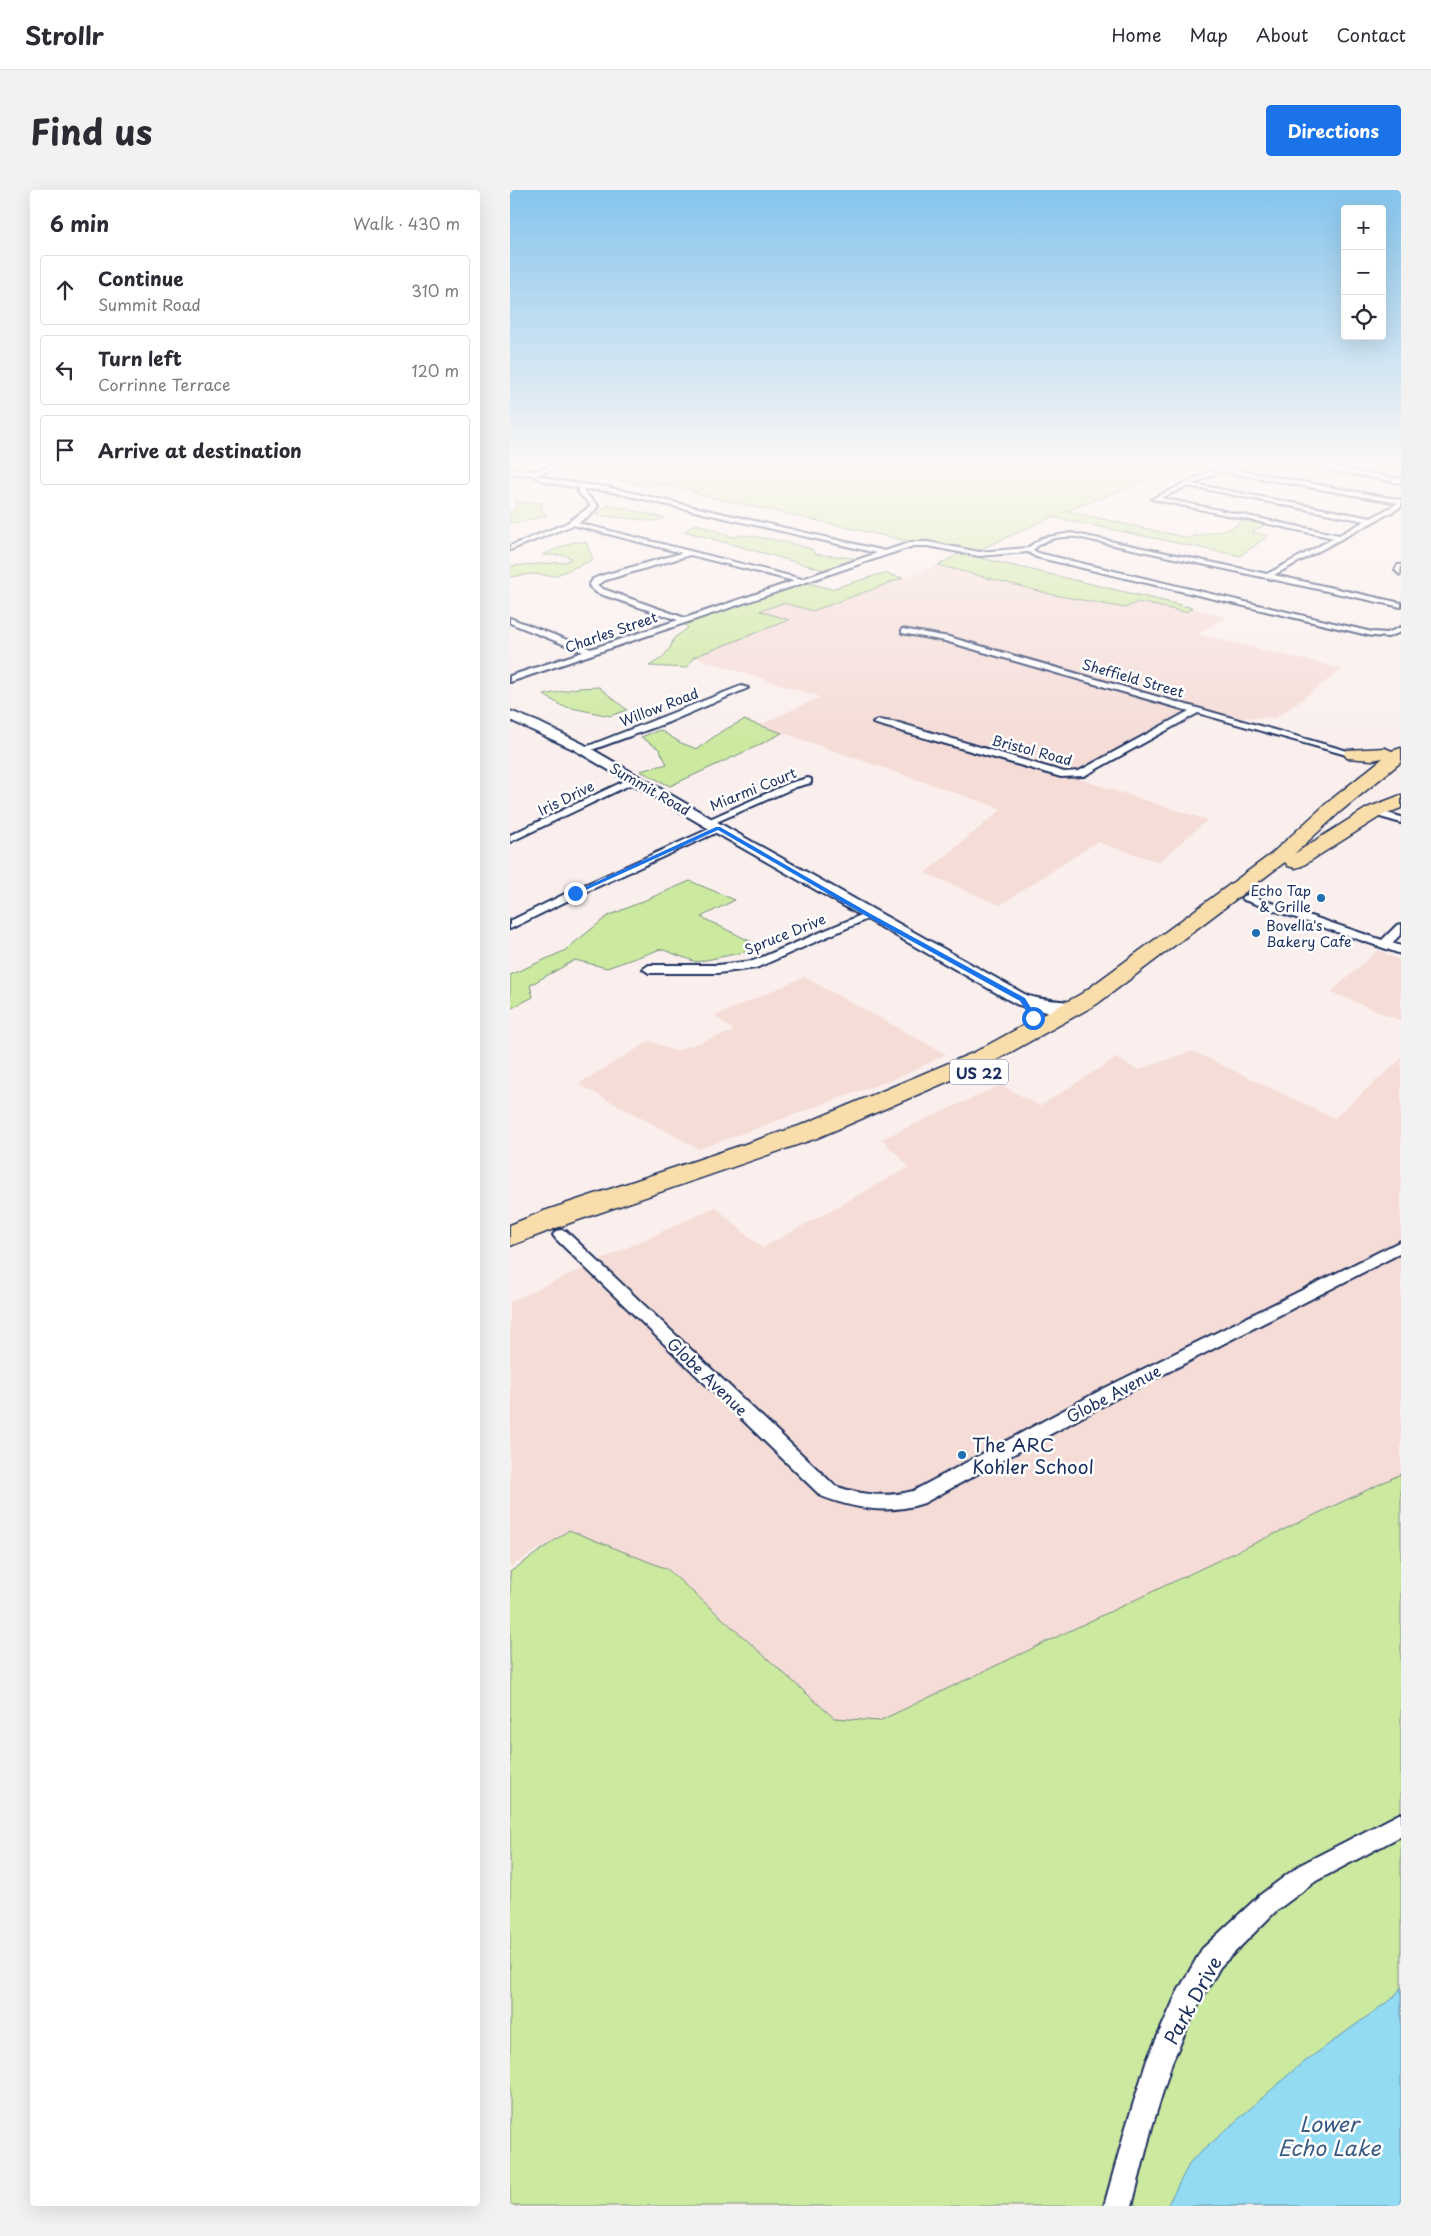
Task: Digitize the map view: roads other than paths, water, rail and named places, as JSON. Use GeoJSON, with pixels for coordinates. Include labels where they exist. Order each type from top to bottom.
{"type":"FeatureCollection","features":[{"type":"Feature","properties":{"kind":"highway"},"geometry":{"type":"LineString","coordinates":[[1334,808],[1368,768],[1393,753],[1401,740]]}},
{"type":"Feature","properties":{"kind":"highway"},"geometry":{"type":"LineString","coordinates":[[1353,754],[1393,753]]}},
{"type":"Feature","properties":{"kind":"highway","name":"US 22"},"geometry":{"type":"LineString","coordinates":[[510,1236],[554,1218],[808,1132],[984,1057],[1074,1008],[1277,860],[1393,753]]}},
{"type":"Feature","properties":{"kind":"highway"},"geometry":{"type":"LineString","coordinates":[[1353,754],[1364,760],[1368,768]]}},
{"type":"Feature","properties":{"kind":"highway","name":"US 22"},"geometry":{"type":"LineString","coordinates":[[510,1256],[561,1235],[817,1140],[989,1068],[1098,1005],[1286,869],[1374,812],[1401,800]]}},
{"type":"Feature","properties":{"kind":"main road","name":"Summit Road"},"geometry":{"type":"LineString","coordinates":[[510,715],[529,722],[583,750],[868,915],[1022,1000],[1039,1005],[1074,1008]]}},
{"type":"Feature","properties":{"kind":"main road"},"geometry":{"type":"LineString","coordinates":[[1022,1000],[1033,1018],[1031,1031]]}},
{"type":"Feature","properties":{"kind":"street"},"geometry":{"type":"LineString","coordinates":[[669,558],[603,578],[593,586],[600,591],[685,620]]}},
{"type":"Feature","properties":{"kind":"street"},"geometry":{"type":"LineString","coordinates":[[713,558],[803,581]]}},
{"type":"Feature","properties":{"kind":"street","name":"Charles Street"},"geometry":{"type":"LineString","coordinates":[[510,679],[871,558]]}},
{"type":"Feature","properties":{"kind":"street"},"geometry":{"type":"LineString","coordinates":[[1049,558],[1372,634],[1388,635],[1401,630]]}},
{"type":"Feature","properties":{"kind":"street"},"geometry":{"type":"LineString","coordinates":[[1183,558],[1401,606]]}},
{"type":"Feature","properties":{"kind":"street"},"geometry":{"type":"LineString","coordinates":[[1266,576],[1300,558]]}},
{"type":"Feature","properties":{"kind":"street"},"geometry":{"type":"LineString","coordinates":[[510,620],[590,652]]}},
{"type":"Feature","properties":{"kind":"street","name":"Sheffield Street"},"geometry":{"type":"LineString","coordinates":[[905,631],[944,638],[1353,754]]}},
{"type":"Feature","properties":{"kind":"street","name":"Willow Road"},"geometry":{"type":"LineString","coordinates":[[583,750],[666,720],[744,688]]}},
{"type":"Feature","properties":{"kind":"street","name":"Bristol Road"},"geometry":{"type":"LineString","coordinates":[[878,723],[898,726],[1064,775],[1074,776],[1081,774],[1197,710]]}},
{"type":"Feature","properties":{"kind":"street","name":"Iris Drive"},"geometry":{"type":"LineString","coordinates":[[510,839],[633,780]]}},
{"type":"Feature","properties":{"kind":"street","name":"Miarmi Court"},"geometry":{"type":"LineString","coordinates":[[510,926],[793,785],[808,781]]}},
{"type":"Feature","properties":{"kind":"street"},"geometry":{"type":"LineString","coordinates":[[1374,812],[1401,820]]}},
{"type":"Feature","properties":{"kind":"street"},"geometry":{"type":"LineString","coordinates":[[1248,898],[1401,950]]}},
{"type":"Feature","properties":{"kind":"street","name":"Spruce Drive"},"geometry":{"type":"LineString","coordinates":[[649,969],[718,970],[756,964],[868,915]]}},
{"type":"Feature","properties":{"kind":"street"},"geometry":{"type":"LineString","coordinates":[[1385,944],[1401,927]]}},
{"type":"Feature","properties":{"kind":"street","name":"Globe Avenue"},"geometry":{"type":"LineString","coordinates":[[561,1235],[828,1491],[846,1499],[866,1503],[887,1503],[917,1498],[1116,1390],[1401,1246]]}},
{"type":"Feature","properties":{"kind":"street","name":"Park Drive"},"geometry":{"type":"LineString","coordinates":[[1118,2206],[1136,2135],[1160,2060],[1186,2002],[1211,1958],[1268,1903],[1308,1873],[1401,1824]]}},
{"type":"Feature","properties":{"kind":"water","name":"Lower Echo Lake"},"geometry":{"type":"Polygon","coordinates":[[[1401,1987],[1401,2206],[1167,2206],[1191,2161],[1296,2068],[1394,1997],[1401,1987]]]}},
{"type":"Feature","properties":{"kind":"place","name":"Echo Tap & Grille"},"geometry":{"type":"Point","coordinates":[1321,898]}},
{"type":"Feature","properties":{"kind":"place","name":"Bovella's Bakery Cafe"},"geometry":{"type":"Point","coordinates":[1256,933]}},
{"type":"Feature","properties":{"kind":"place","name":"The ARC Kohler School"},"geometry":{"type":"Point","coordinates":[962,1455]}}]}
